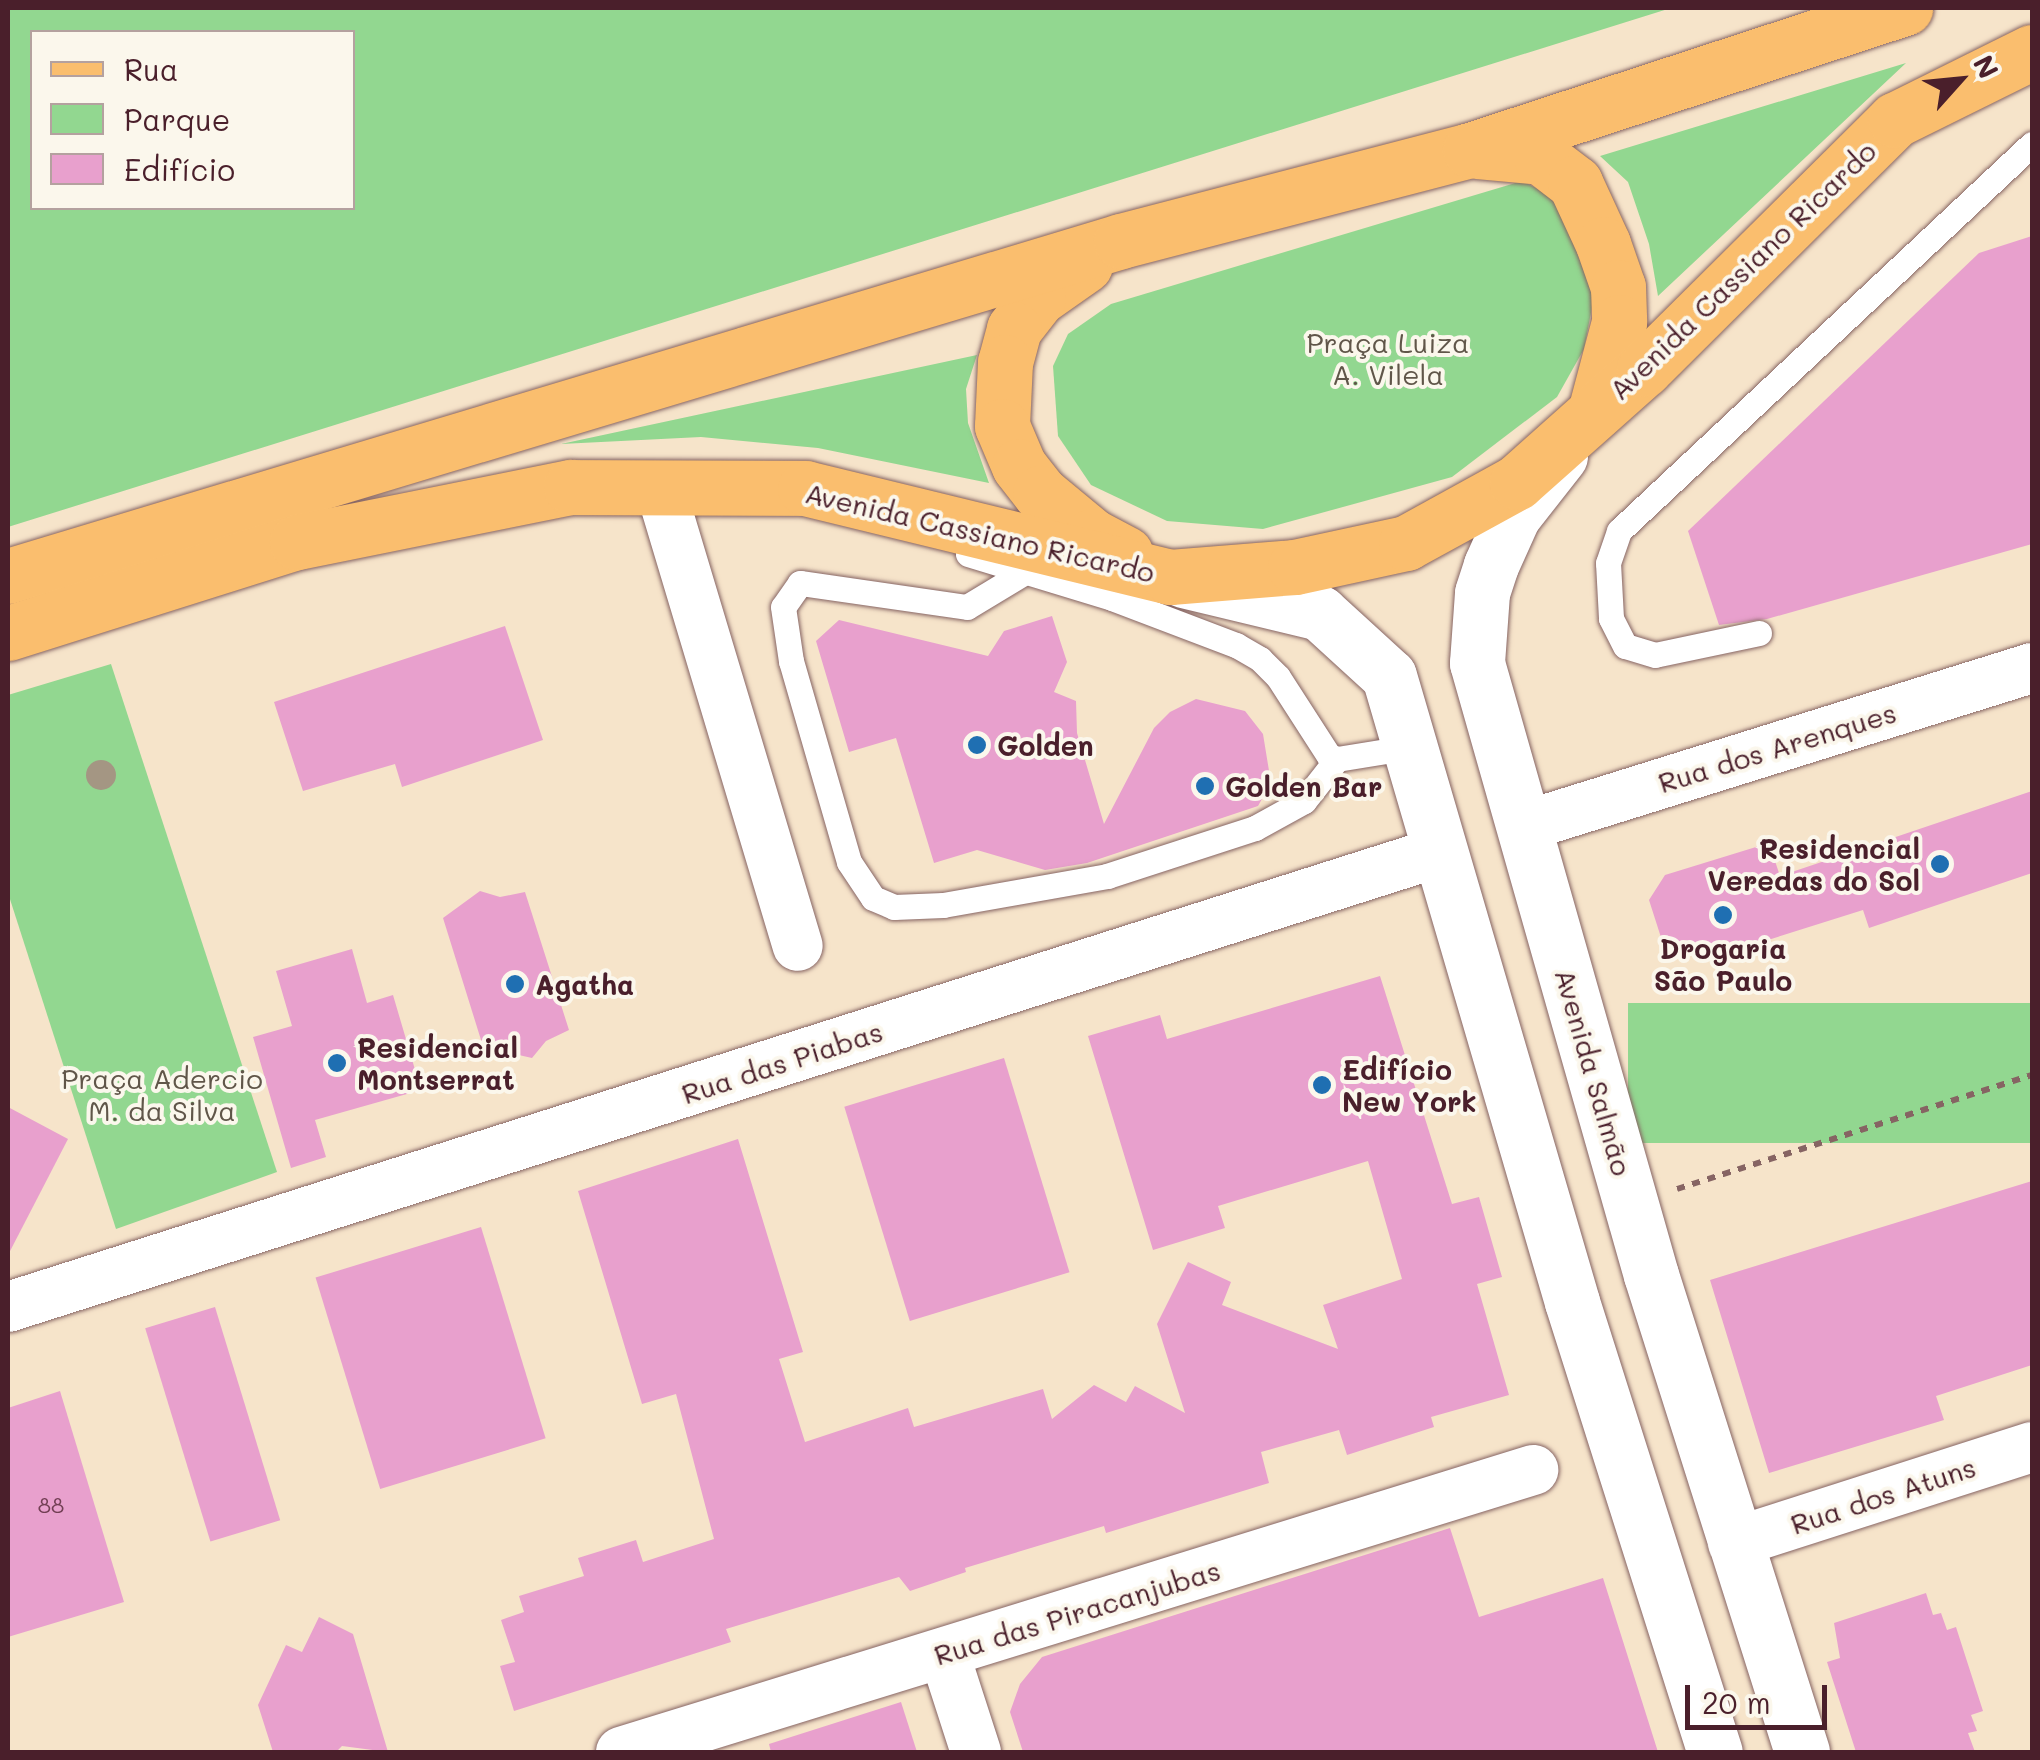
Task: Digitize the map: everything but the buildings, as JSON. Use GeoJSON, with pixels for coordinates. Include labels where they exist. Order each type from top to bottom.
{"type":"FeatureCollection","features":[{"type":"Feature","properties":{"kind":"main road"},"geometry":{"type":"LineString","coordinates":[[8,576],[1121,241],[1470,150],[1904,8]]}},
{"type":"Feature","properties":{"kind":"main road","name":"Avenida Cassiano Ricardo"},"geometry":{"type":"LineString","coordinates":[[8,632],[297,542],[571,487],[805,488],[1045,562],[1170,576],[1295,568],[1406,543],[1517,482],[1595,412],[1896,120],[2032,52]]}},
{"type":"Feature","properties":{"kind":"main road"},"geometry":{"type":"LineString","coordinates":[[1470,150],[1541,158],[1575,182],[1618,287],[1619,322],[1595,412]]}},
{"type":"Feature","properties":{"kind":"main road"},"geometry":{"type":"LineString","coordinates":[[1121,241],[1038,298],[1014,328],[1005,362],[1002,426],[1019,466],[1040,493],[1092,536],[1170,576]]}},
{"type":"Feature","properties":{"kind":"street","name":"Avenida Salmão"},"geometry":{"type":"LineString","coordinates":[[1595,412],[1513,516],[1482,593],[1477,663],[1651,1275],[1802,1752]]}},
{"type":"Feature","properties":{"kind":"street"},"geometry":{"type":"LineString","coordinates":[[660,487],[798,946]]}},
{"type":"Feature","properties":{"kind":"street"},"geometry":{"type":"LineString","coordinates":[[1170,576],[1320,613],[1389,676],[1572,1302],[1715,1752]]}},
{"type":"Feature","properties":{"kind":"street","name":"Rua dos Arenques"},"geometry":{"type":"LineString","coordinates":[[1522,827],[2032,668]]}},
{"type":"Feature","properties":{"kind":"street","name":"Rua das Piabas"},"geometry":{"type":"LineString","coordinates":[[8,1307],[122,1274],[1442,851]]}},
{"type":"Feature","properties":{"kind":"street"},"geometry":{"type":"LineString","coordinates":[[1572,1302],[1651,1275]]}},
{"type":"Feature","properties":{"kind":"street","name":"Rua dos Atuns"},"geometry":{"type":"LineString","coordinates":[[1733,1543],[2032,1447]]}},
{"type":"Feature","properties":{"kind":"street","name":"Rua das Piracanjubas"},"geometry":{"type":"LineString","coordinates":[[622,1752],[1533,1470]]}},
{"type":"Feature","properties":{"kind":"street"},"geometry":{"type":"LineString","coordinates":[[944,1654],[976,1752]]}},
{"type":"Feature","properties":{"kind":"lane"},"geometry":{"type":"LineString","coordinates":[[1759,634],[1656,655],[1625,646],[1611,618],[1608,563],[1620,531],[2032,144]]}},
{"type":"Feature","properties":{"kind":"lane"},"geometry":{"type":"LineString","coordinates":[[1337,760],[1304,801],[1255,828],[1106,876],[943,905],[894,907],[873,898],[849,862],[791,661],[783,606],[800,584],[967,607],[1045,562],[1130,604],[1236,644],[1260,658],[1278,677],[1329,756],[1337,760],[1411,747]]}},
{"type":"Feature","properties":{"kind":"path"},"geometry":{"type":"LineString","coordinates":[[1632,1204],[2032,1075]]}},
{"type":"Feature","properties":{"kind":"green space"},"geometry":{"type":"Polygon","coordinates":[[[8,8],[1671,8],[8,527],[8,8]]]}},
{"type":"Feature","properties":{"kind":"green space"},"geometry":{"type":"Polygon","coordinates":[[[1906,63],[1658,296],[1649,244],[1628,182],[1600,156],[1906,63]]]}},
{"type":"Feature","properties":{"kind":"green space","name":"Praça Luiza A. Vilela"},"geometry":{"type":"Polygon","coordinates":[[[1522,181],[1556,198],[1594,297],[1584,349],[1557,397],[1452,477],[1263,529],[1167,521],[1091,485],[1058,436],[1053,366],[1068,334],[1111,304],[1522,181]]]}},
{"type":"Feature","properties":{"kind":"green space"},"geometry":{"type":"Polygon","coordinates":[[[977,355],[966,389],[968,423],[989,483],[818,448],[701,437],[561,444],[977,355]]]}},
{"type":"Feature","properties":{"kind":"green space","name":"Praça Adercio M. da Silva"},"geometry":{"type":"Polygon","coordinates":[[[111,664],[277,1172],[116,1229],[8,893],[8,695],[111,664]]]}},
{"type":"Feature","properties":{"kind":"green space"},"geometry":{"type":"Polygon","coordinates":[[[1628,1003],[2032,1003],[2032,1143],[1628,1143],[1628,1003]]]}},
{"type":"Feature","properties":{"kind":"place","name":"Golden"},"geometry":{"type":"Point","coordinates":[977,745]}},
{"type":"Feature","properties":{"kind":"place","name":"Golden Bar"},"geometry":{"type":"Point","coordinates":[1205,786]}},
{"type":"Feature","properties":{"kind":"place","name":"Residencial Veredas do Sol"},"geometry":{"type":"Point","coordinates":[1940,864]}},
{"type":"Feature","properties":{"kind":"place","name":"Drogaria São Paulo"},"geometry":{"type":"Point","coordinates":[1723,915]}},
{"type":"Feature","properties":{"kind":"place","name":"Agatha"},"geometry":{"type":"Point","coordinates":[515,984]}},
{"type":"Feature","properties":{"kind":"place","name":"Residencial Montserrat"},"geometry":{"type":"Point","coordinates":[337,1063]}},
{"type":"Feature","properties":{"kind":"place","name":"Edifício New York"},"geometry":{"type":"Point","coordinates":[1322,1085]}}]}
